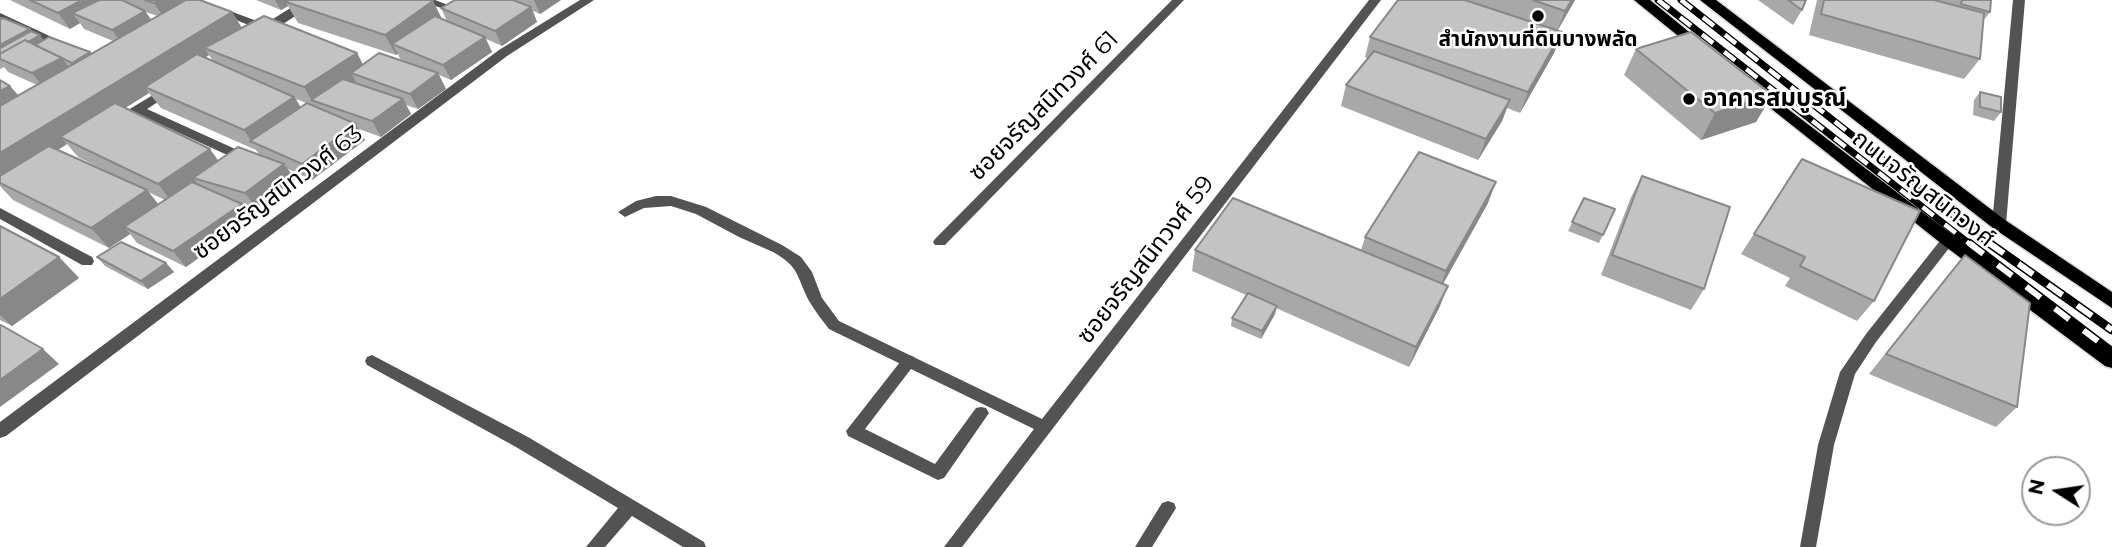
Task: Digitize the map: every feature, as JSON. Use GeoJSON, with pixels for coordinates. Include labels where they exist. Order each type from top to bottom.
{"type":"FeatureCollection","features":[{"type":"Feature","properties":{"kind":"main road"},"geometry":{"type":"LineString","coordinates":[[1641,0],[1718,60]]}},
{"type":"Feature","properties":{"kind":"main road","name":"ถนนจรัญสนิทวงศ์"},"geometry":{"type":"LineString","coordinates":[[1707,0],[1999,224],[2112,301]]}},
{"type":"Feature","properties":{"kind":"main road","name":"ถนนจรัญสนิทวงศ์"},"geometry":{"type":"LineString","coordinates":[[1740,77],[1948,240],[2112,361]]}},
{"type":"Feature","properties":{"kind":"street"},"geometry":{"type":"LineString","coordinates":[[254,36],[311,0]]}},
{"type":"Feature","properties":{"kind":"street"},"geometry":{"type":"LineString","coordinates":[[424,0],[453,9]]}},
{"type":"Feature","properties":{"kind":"street","name":"ซอยจรัญสนิทวงศ์ 63"},"geometry":{"type":"LineString","coordinates":[[0,431],[503,53],[588,0]]}},
{"type":"Feature","properties":{"kind":"street","name":"ซอยจรัญสนิทวงศ์ 61"},"geometry":{"type":"LineString","coordinates":[[940,242],[1178,0]]}},
{"type":"Feature","properties":{"kind":"street","name":"ซอยจรัญสนิทวงศ์ 59"},"geometry":{"type":"LineString","coordinates":[[952,547],[1375,0]]}},
{"type":"Feature","properties":{"kind":"street"},"geometry":{"type":"LineString","coordinates":[[1999,224],[2019,0]]}},
{"type":"Feature","properties":{"kind":"street"},"geometry":{"type":"LineString","coordinates":[[208,7],[278,34]]}},
{"type":"Feature","properties":{"kind":"street"},"geometry":{"type":"LineString","coordinates":[[0,16],[72,50]]}},
{"type":"Feature","properties":{"kind":"street"},"geometry":{"type":"LineString","coordinates":[[102,131],[183,80]]}},
{"type":"Feature","properties":{"kind":"street"},"geometry":{"type":"LineString","coordinates":[[136,109],[240,156]]}},
{"type":"Feature","properties":{"kind":"street"},"geometry":{"type":"LineString","coordinates":[[625,212],[636,204],[656,200],[678,203],[710,213],[744,234],[777,247],[797,261],[804,270],[813,295],[834,325],[1044,427]]}},
{"type":"Feature","properties":{"kind":"street"},"geometry":{"type":"LineString","coordinates":[[0,213],[87,261]]}},
{"type":"Feature","properties":{"kind":"street"},"geometry":{"type":"LineString","coordinates":[[1808,547],[1826,445],[1848,372],[1871,338],[1948,240]]}},
{"type":"Feature","properties":{"kind":"street"},"geometry":{"type":"LineString","coordinates":[[372,361],[522,442],[698,547]]}},
{"type":"Feature","properties":{"kind":"street"},"geometry":{"type":"LineString","coordinates":[[909,361],[854,431],[938,473],[981,413]]}},
{"type":"Feature","properties":{"kind":"street"},"geometry":{"type":"LineString","coordinates":[[594,547],[630,506]]}},
{"type":"Feature","properties":{"kind":"street"},"geometry":{"type":"LineString","coordinates":[[1143,547],[1168,508]]}},
{"type":"Feature","properties":{"kind":"building"},"geometry":{"type":"Polygon","coordinates":[[[30,0],[82,0],[58,13],[30,0]]]}},
{"type":"Feature","properties":{"kind":"building"},"geometry":{"type":"Polygon","coordinates":[[[99,0],[122,0],[145,11],[112,30],[72,13],[99,0]]]}},
{"type":"Feature","properties":{"kind":"building"},"geometry":{"type":"Polygon","coordinates":[[[186,0],[200,0],[232,12],[0,153],[0,106],[186,0]]]}},
{"type":"Feature","properties":{"kind":"building"},"geometry":{"type":"Polygon","coordinates":[[[455,0],[513,0],[531,7],[495,31],[441,8],[455,0]]]}},
{"type":"Feature","properties":{"kind":"building"},"geometry":{"type":"Polygon","coordinates":[[[1398,0],[1465,0],[1562,32],[1528,92],[1370,37],[1398,0]]]}},
{"type":"Feature","properties":{"kind":"building"},"geometry":{"type":"Polygon","coordinates":[[[1533,0],[1572,0],[1565,11],[1533,0]]]}},
{"type":"Feature","properties":{"kind":"building"},"geometry":{"type":"Polygon","coordinates":[[[1788,0],[1806,0],[1802,10],[1788,0]]]}},
{"type":"Feature","properties":{"kind":"building"},"geometry":{"type":"Polygon","coordinates":[[[1824,0],[1934,0],[1984,13],[1980,59],[1821,14],[1824,0]]]}},
{"type":"Feature","properties":{"kind":"building"},"geometry":{"type":"Polygon","coordinates":[[[1962,0],[1991,0],[1990,12],[1961,4],[1962,0]]]}},
{"type":"Feature","properties":{"kind":"building"},"geometry":{"type":"Polygon","coordinates":[[[433,1],[385,35],[286,2],[433,1]]]}},
{"type":"Feature","properties":{"kind":"building"},"geometry":{"type":"Polygon","coordinates":[[[264,16],[357,53],[304,87],[204,48],[264,16]]]}},
{"type":"Feature","properties":{"kind":"building"},"geometry":{"type":"Polygon","coordinates":[[[435,16],[485,37],[443,65],[392,44],[435,16]]]}},
{"type":"Feature","properties":{"kind":"building"},"geometry":{"type":"Polygon","coordinates":[[[3,18],[30,29],[0,45],[0,20],[3,18]]]}},
{"type":"Feature","properties":{"kind":"building"},"geometry":{"type":"Polygon","coordinates":[[[31,31],[40,35],[0,54],[0,48],[31,31]]]}},
{"type":"Feature","properties":{"kind":"building"},"geometry":{"type":"Polygon","coordinates":[[[1691,32],[1772,95],[1715,113],[1636,49],[1691,32]]]}},
{"type":"Feature","properties":{"kind":"building"},"geometry":{"type":"Polygon","coordinates":[[[49,37],[90,52],[72,63],[35,45],[49,37]]]}},
{"type":"Feature","properties":{"kind":"building"},"geometry":{"type":"Polygon","coordinates":[[[25,40],[62,58],[32,73],[0,59],[0,54],[25,40]]]}},
{"type":"Feature","properties":{"kind":"building"},"geometry":{"type":"Polygon","coordinates":[[[1374,51],[1510,100],[1486,139],[1346,85],[1374,51]]]}},
{"type":"Feature","properties":{"kind":"building"},"geometry":{"type":"Polygon","coordinates":[[[379,53],[438,73],[410,94],[351,73],[379,53]]]}},
{"type":"Feature","properties":{"kind":"building"},"geometry":{"type":"Polygon","coordinates":[[[197,54],[294,97],[244,130],[145,87],[197,54]]]}},
{"type":"Feature","properties":{"kind":"building"},"geometry":{"type":"Polygon","coordinates":[[[343,79],[403,99],[372,121],[311,100],[343,79]]]}},
{"type":"Feature","properties":{"kind":"building"},"geometry":{"type":"Polygon","coordinates":[[[0,80],[10,86],[0,91],[0,80]]]}},
{"type":"Feature","properties":{"kind":"building"},"geometry":{"type":"Polygon","coordinates":[[[1980,92],[2001,97],[2001,112],[1980,107],[1980,92]]]}},
{"type":"Feature","properties":{"kind":"building"},"geometry":{"type":"Polygon","coordinates":[[[115,103],[210,149],[158,184],[60,137],[115,103]]]}},
{"type":"Feature","properties":{"kind":"building"},"geometry":{"type":"Polygon","coordinates":[[[307,103],[356,124],[302,164],[250,141],[307,103]]]}},
{"type":"Feature","properties":{"kind":"building"},"geometry":{"type":"Polygon","coordinates":[[[49,146],[147,190],[91,228],[0,183],[0,176],[49,146]]]}},
{"type":"Feature","properties":{"kind":"building"},"geometry":{"type":"Polygon","coordinates":[[[238,147],[284,164],[245,193],[193,178],[238,147]]]}},
{"type":"Feature","properties":{"kind":"building"},"geometry":{"type":"Polygon","coordinates":[[[1419,152],[1496,182],[1446,271],[1365,237],[1419,152]]]}},
{"type":"Feature","properties":{"kind":"building"},"geometry":{"type":"Polygon","coordinates":[[[1802,159],[1920,211],[1874,301],[1800,266],[1805,257],[1754,234],[1802,159]]]}},
{"type":"Feature","properties":{"kind":"building"},"geometry":{"type":"Polygon","coordinates":[[[1642,176],[1730,207],[1704,289],[1612,255],[1642,176]]]}},
{"type":"Feature","properties":{"kind":"building"},"geometry":{"type":"Polygon","coordinates":[[[192,182],[242,204],[173,251],[124,227],[192,182]]]}},
{"type":"Feature","properties":{"kind":"building"},"geometry":{"type":"Polygon","coordinates":[[[1233,198],[1448,286],[1416,347],[1195,250],[1233,198]]]}},
{"type":"Feature","properties":{"kind":"building"},"geometry":{"type":"Polygon","coordinates":[[[1584,198],[1615,209],[1603,235],[1572,222],[1584,198]]]}},
{"type":"Feature","properties":{"kind":"building"},"geometry":{"type":"Polygon","coordinates":[[[0,226],[59,257],[0,299],[0,226]]]}},
{"type":"Feature","properties":{"kind":"building"},"geometry":{"type":"Polygon","coordinates":[[[121,242],[166,263],[141,281],[97,257],[121,242]]]}},
{"type":"Feature","properties":{"kind":"building"},"geometry":{"type":"Polygon","coordinates":[[[1965,255],[2030,303],[2017,407],[1886,354],[1965,255]]]}},
{"type":"Feature","properties":{"kind":"building"},"geometry":{"type":"Polygon","coordinates":[[[1248,293],[1277,306],[1262,331],[1232,318],[1248,293]]]}},
{"type":"Feature","properties":{"kind":"building"},"geometry":{"type":"Polygon","coordinates":[[[0,326],[43,349],[0,380],[0,326]]]}},
{"type":"Feature","properties":{"kind":"railway"},"geometry":{"type":"LineString","coordinates":[[1658,0],[1971,245]]}},
{"type":"Feature","properties":{"kind":"railway"},"geometry":{"type":"LineString","coordinates":[[1681,0],[1991,245]]}},
{"type":"Feature","properties":{"kind":"railway"},"geometry":{"type":"LineString","coordinates":[[1969,243],[2112,352]]}},
{"type":"Feature","properties":{"kind":"railway"},"geometry":{"type":"LineString","coordinates":[[1989,243],[2112,330]]}},
{"type":"Feature","properties":{"kind":"place","name":"สำนักงานที่ดินบางพลัด"},"geometry":{"type":"Point","coordinates":[1538,16]}},
{"type":"Feature","properties":{"kind":"place","name":"อาคารสมบูรณ์"},"geometry":{"type":"Point","coordinates":[1689,99]}}]}
